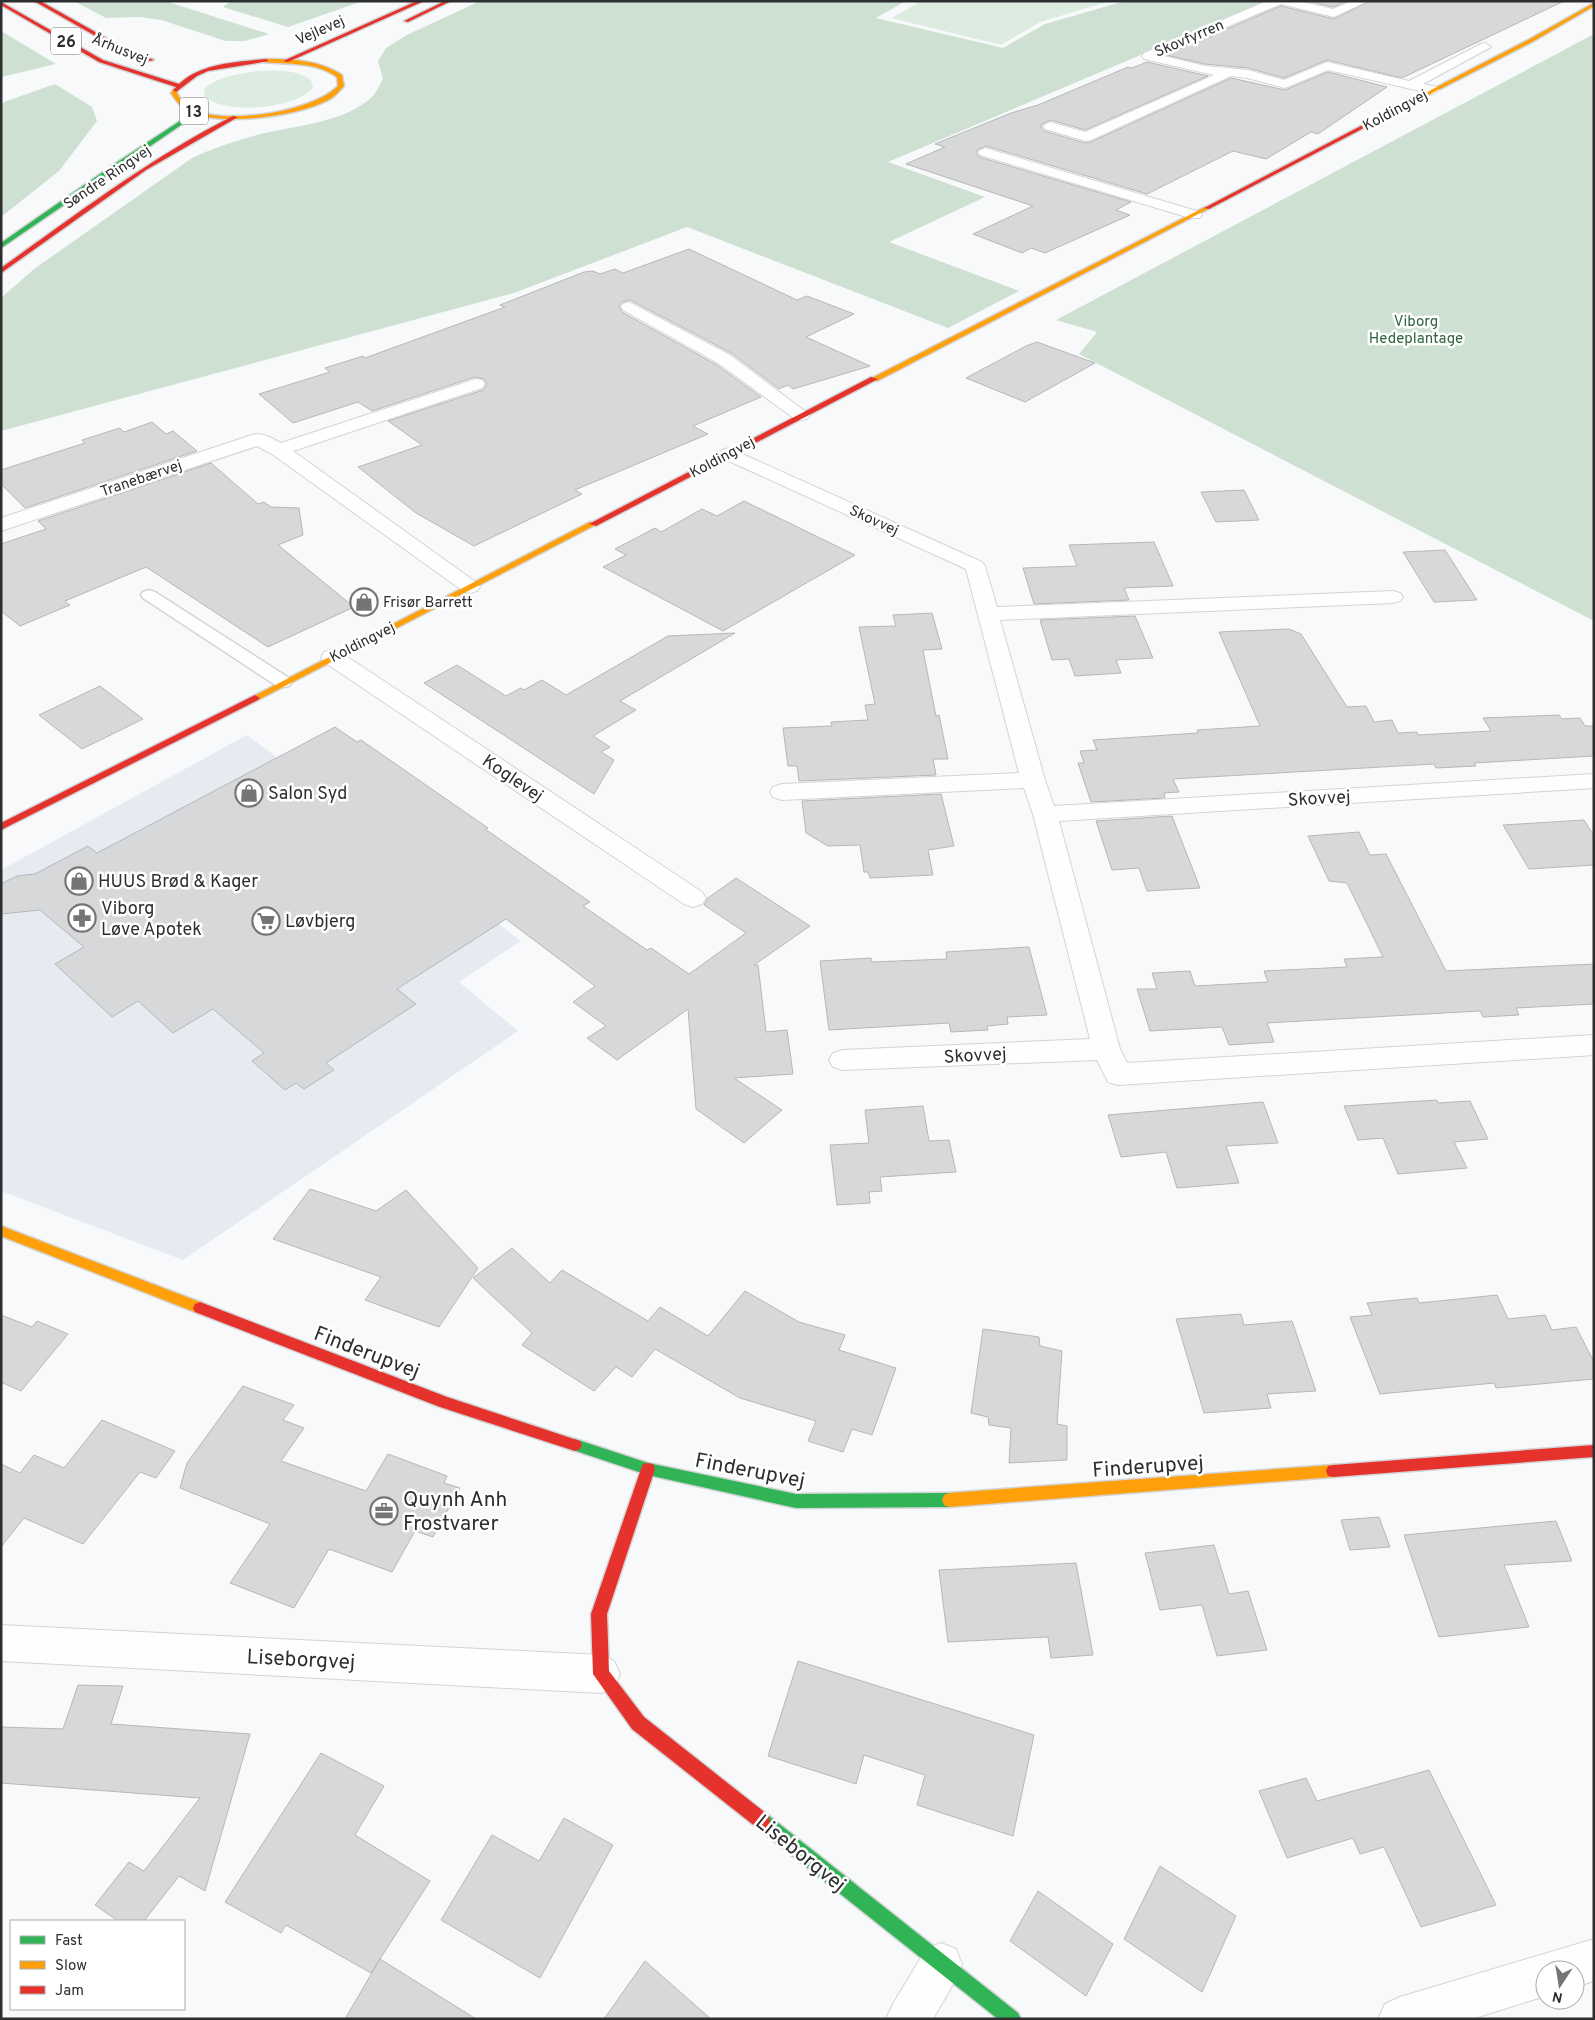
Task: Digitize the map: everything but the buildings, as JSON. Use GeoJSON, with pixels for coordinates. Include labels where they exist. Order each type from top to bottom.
{"type":"FeatureCollection","features":[{"type":"Feature","properties":{"kind":"street","name":"Århusvej"},"geometry":{"type":"LineString","coordinates":[[36,1],[122,49],[159,62]]}},
{"type":"Feature","properties":{"kind":"street","name":"Vejlevej"},"geometry":{"type":"LineString","coordinates":[[285,61],[422,1]]}},
{"type":"Feature","properties":{"kind":"street"},"geometry":{"type":"LineString","coordinates":[[395,26],[449,1]]}},
{"type":"Feature","properties":{"kind":"street","name":"Skovfyrren"},"geometry":{"type":"LineString","coordinates":[[1278,1],[1148,56],[1205,70],[1248,74],[1285,84],[1327,66],[1433,90]]}},
{"type":"Feature","properties":{"kind":"street"},"geometry":{"type":"LineString","coordinates":[[1282,1],[1334,13],[1362,1]]}},
{"type":"Feature","properties":{"kind":"street","name":"Århusvej"},"geometry":{"type":"LineString","coordinates":[[1,3],[101,60],[178,86]]}},
{"type":"Feature","properties":{"kind":"street","name":"Koldingvej"},"geometry":{"type":"LineString","coordinates":[[1,827],[108,774],[283,682],[729,454],[801,415],[1195,215],[1530,41],[1594,4]]}},
{"type":"Feature","properties":{"kind":"street"},"geometry":{"type":"LineString","coordinates":[[1411,86],[1485,47]]}},
{"type":"Feature","properties":{"kind":"street","name":"13"},"geometry":{"type":"LineString","coordinates":[[285,61],[326,63],[339,76],[342,82],[340,88],[334,95],[324,101],[284,113],[236,117],[194,111],[182,106],[175,100],[174,93],[178,86],[186,80],[209,70],[246,63],[285,61]]}},
{"type":"Feature","properties":{"kind":"street"},"geometry":{"type":"LineString","coordinates":[[186,68],[209,70]]}},
{"type":"Feature","properties":{"kind":"street","name":"Skovfyrren"},"geometry":{"type":"LineString","coordinates":[[1050,126],[1086,137],[1228,73]]}},
{"type":"Feature","properties":{"kind":"street","name":"Søndre Ringvej"},"geometry":{"type":"LineString","coordinates":[[1,246],[182,122],[194,111]]}},
{"type":"Feature","properties":{"kind":"street","name":"Søndre Ringvej"},"geometry":{"type":"LineString","coordinates":[[1,271],[126,182],[208,130],[236,117]]}},
{"type":"Feature","properties":{"kind":"street"},"geometry":{"type":"LineString","coordinates":[[985,152],[1195,215]]}},
{"type":"Feature","properties":{"kind":"street"},"geometry":{"type":"LineString","coordinates":[[629,307],[724,359],[801,415]]}},
{"type":"Feature","properties":{"kind":"street"},"geometry":{"type":"LineString","coordinates":[[279,450],[476,384]]}},
{"type":"Feature","properties":{"kind":"street","name":"Tranebærvej"},"geometry":{"type":"LineString","coordinates":[[1,525],[259,438],[279,450],[470,587]]}},
{"type":"Feature","properties":{"kind":"street","name":"Skovvej"},"geometry":{"type":"LineString","coordinates":[[729,454],[975,566],[1033,780],[1045,814],[1106,1049],[1118,1074],[1594,1045]]}},
{"type":"Feature","properties":{"kind":"street"},"geometry":{"type":"LineString","coordinates":[[988,614],[1393,597]]}},
{"type":"Feature","properties":{"kind":"street","name":"Koglevej"},"geometry":{"type":"LineString","coordinates":[[332,657],[693,898]]}},
{"type":"Feature","properties":{"kind":"street"},"geometry":{"type":"LineString","coordinates":[[782,792],[1033,780]]}},
{"type":"Feature","properties":{"kind":"street","name":"Skovvej"},"geometry":{"type":"LineString","coordinates":[[1045,814],[1594,781]]}},
{"type":"Feature","properties":{"kind":"street","name":"Skovvej"},"geometry":{"type":"LineString","coordinates":[[843,1060],[1106,1049]]}},
{"type":"Feature","properties":{"kind":"street","name":"Finderupvej"},"geometry":{"type":"LineString","coordinates":[[1,1231],[445,1403],[648,1470],[796,1501],[932,1501],[1594,1451]]}},
{"type":"Feature","properties":{"kind":"street"},"geometry":{"type":"LineString","coordinates":[[601,1674],[598,1614],[648,1470]]}},
{"type":"Feature","properties":{"kind":"street","name":"Liseborgvej"},"geometry":{"type":"LineString","coordinates":[[1,1643],[601,1674],[638,1723],[1012,2019]]}},
{"type":"Feature","properties":{"kind":"street"},"geometry":{"type":"LineString","coordinates":[[908,2019],[941,1964]]}},
{"type":"Feature","properties":{"kind":"street"},"geometry":{"type":"LineString","coordinates":[[1400,2019],[1535,1978]]}},
{"type":"Feature","properties":{"kind":"lane"},"geometry":{"type":"LineString","coordinates":[[149,595],[283,682]]}},
{"type":"Feature","properties":{"kind":"shaded area"},"geometry":{"type":"Polygon","coordinates":[[[247,735],[521,941],[459,982],[518,1031],[183,1260],[1,1191],[1,870],[247,735]]]}},
{"type":"Feature","properties":{"kind":"green space"},"geometry":{"type":"Polygon","coordinates":[[[74,1],[165,1],[269,34],[245,41],[226,41],[161,20],[140,17],[106,18],[74,1]]]}},
{"type":"Feature","properties":{"kind":"green space"},"geometry":{"type":"Polygon","coordinates":[[[231,1],[363,1],[288,27],[223,7],[231,1]]]}},
{"type":"Feature","properties":{"kind":"green space"},"geometry":{"type":"Polygon","coordinates":[[[480,1],[906,1],[876,18],[1003,48],[1045,24],[1125,1],[1268,1],[888,162],[985,197],[889,242],[1019,291],[948,328],[687,227],[514,293],[1,431],[1,298],[34,269],[192,158],[252,136],[335,118],[362,105],[373,96],[383,79],[378,61],[386,48],[407,35],[480,1]]]}},
{"type":"Feature","properties":{"kind":"green space"},"geometry":{"type":"Polygon","coordinates":[[[922,1],[1111,1],[1040,22],[1001,45],[891,18],[922,1]]]}},
{"type":"Feature","properties":{"kind":"green space"},"geometry":{"type":"Polygon","coordinates":[[[1,31],[56,64],[1,77],[1,31]]]}},
{"type":"Feature","properties":{"kind":"green space","name":"Viborg Hedeplantage"},"geometry":{"type":"Polygon","coordinates":[[[1594,34],[1594,621],[1079,354],[1097,332],[1056,320],[1594,34]]]}},
{"type":"Feature","properties":{"kind":"green space"},"geometry":{"type":"Polygon","coordinates":[[[257,71],[299,74],[311,80],[313,88],[291,101],[260,107],[228,106],[215,103],[205,97],[204,89],[216,81],[229,76],[257,71]]]}},
{"type":"Feature","properties":{"kind":"green space"},"geometry":{"type":"Polygon","coordinates":[[[55,84],[92,107],[97,121],[59,171],[1,217],[1,107],[4,102],[55,84]]]}},
{"type":"Feature","properties":{"kind":"traffic: fast"},"geometry":{"type":"LineString","coordinates":[[1,246],[115,166],[182,122],[194,111]]}},
{"type":"Feature","properties":{"kind":"traffic: fast"},"geometry":{"type":"LineString","coordinates":[[575,1445],[648,1469],[796,1501],[949,1500]]}},
{"type":"Feature","properties":{"kind":"traffic: fast"},"geometry":{"type":"LineString","coordinates":[[762,1821],[1012,2019]]}},
{"type":"Feature","properties":{"kind":"traffic: slow"},"geometry":{"type":"LineString","coordinates":[[1401,107],[1530,41],[1594,4]]}},
{"type":"Feature","properties":{"kind":"traffic: slow"},"geometry":{"type":"LineString","coordinates":[[176,90],[174,93],[186,108],[196,113],[210,116],[229,117],[273,114],[296,110],[316,104],[331,96],[341,86],[340,76],[323,67],[304,62],[266,61]]}},
{"type":"Feature","properties":{"kind":"traffic: slow"},"geometry":{"type":"LineString","coordinates":[[874,379],[1207,208]]}},
{"type":"Feature","properties":{"kind":"traffic: slow"},"geometry":{"type":"LineString","coordinates":[[255,698],[593,524]]}},
{"type":"Feature","properties":{"kind":"traffic: slow"},"geometry":{"type":"LineString","coordinates":[[1,1231],[200,1308]]}},
{"type":"Feature","properties":{"kind":"traffic: slow"},"geometry":{"type":"LineString","coordinates":[[949,1500],[1333,1471]]}},
{"type":"Feature","properties":{"kind":"traffic: jam"},"geometry":{"type":"LineString","coordinates":[[36,1],[122,49],[151,60]]}},
{"type":"Feature","properties":{"kind":"traffic: jam"},"geometry":{"type":"LineString","coordinates":[[286,61],[422,1]]}},
{"type":"Feature","properties":{"kind":"traffic: jam"},"geometry":{"type":"LineString","coordinates":[[406,21],[449,1]]}},
{"type":"Feature","properties":{"kind":"traffic: jam"},"geometry":{"type":"LineString","coordinates":[[1,3],[101,61],[178,86]]}},
{"type":"Feature","properties":{"kind":"traffic: jam"},"geometry":{"type":"LineString","coordinates":[[176,90],[185,81],[206,70],[266,61]]}},
{"type":"Feature","properties":{"kind":"traffic: jam"},"geometry":{"type":"LineString","coordinates":[[1207,208],[1401,107]]}},
{"type":"Feature","properties":{"kind":"traffic: jam"},"geometry":{"type":"LineString","coordinates":[[1,271],[144,169],[174,150],[235,117]]}},
{"type":"Feature","properties":{"kind":"traffic: jam"},"geometry":{"type":"LineString","coordinates":[[593,524],[874,379]]}},
{"type":"Feature","properties":{"kind":"traffic: jam"},"geometry":{"type":"LineString","coordinates":[[1,827],[255,698]]}},
{"type":"Feature","properties":{"kind":"traffic: jam"},"geometry":{"type":"LineString","coordinates":[[200,1308],[445,1403],[575,1445]]}},
{"type":"Feature","properties":{"kind":"traffic: jam"},"geometry":{"type":"LineString","coordinates":[[1333,1471],[1594,1451]]}},
{"type":"Feature","properties":{"kind":"traffic: jam"},"geometry":{"type":"LineString","coordinates":[[648,1469],[599,1614],[601,1674],[638,1723],[762,1821]]}},
{"type":"Feature","properties":{"kind":"place","name":"Frisør Barrett"},"geometry":{"type":"Point","coordinates":[364,602]}},
{"type":"Feature","properties":{"kind":"place","name":"Salon Syd"},"geometry":{"type":"Point","coordinates":[249,793]}},
{"type":"Feature","properties":{"kind":"place","name":"HUUS Brød & Kager"},"geometry":{"type":"Point","coordinates":[79,881]}},
{"type":"Feature","properties":{"kind":"place","name":"Viborg Løve Apotek"},"geometry":{"type":"Point","coordinates":[82,918]}},
{"type":"Feature","properties":{"kind":"place","name":"Løvbjerg"},"geometry":{"type":"Point","coordinates":[266,921]}},
{"type":"Feature","properties":{"kind":"place","name":"Quynh Anh Frostvarer"},"geometry":{"type":"Point","coordinates":[384,1511]}}]}
